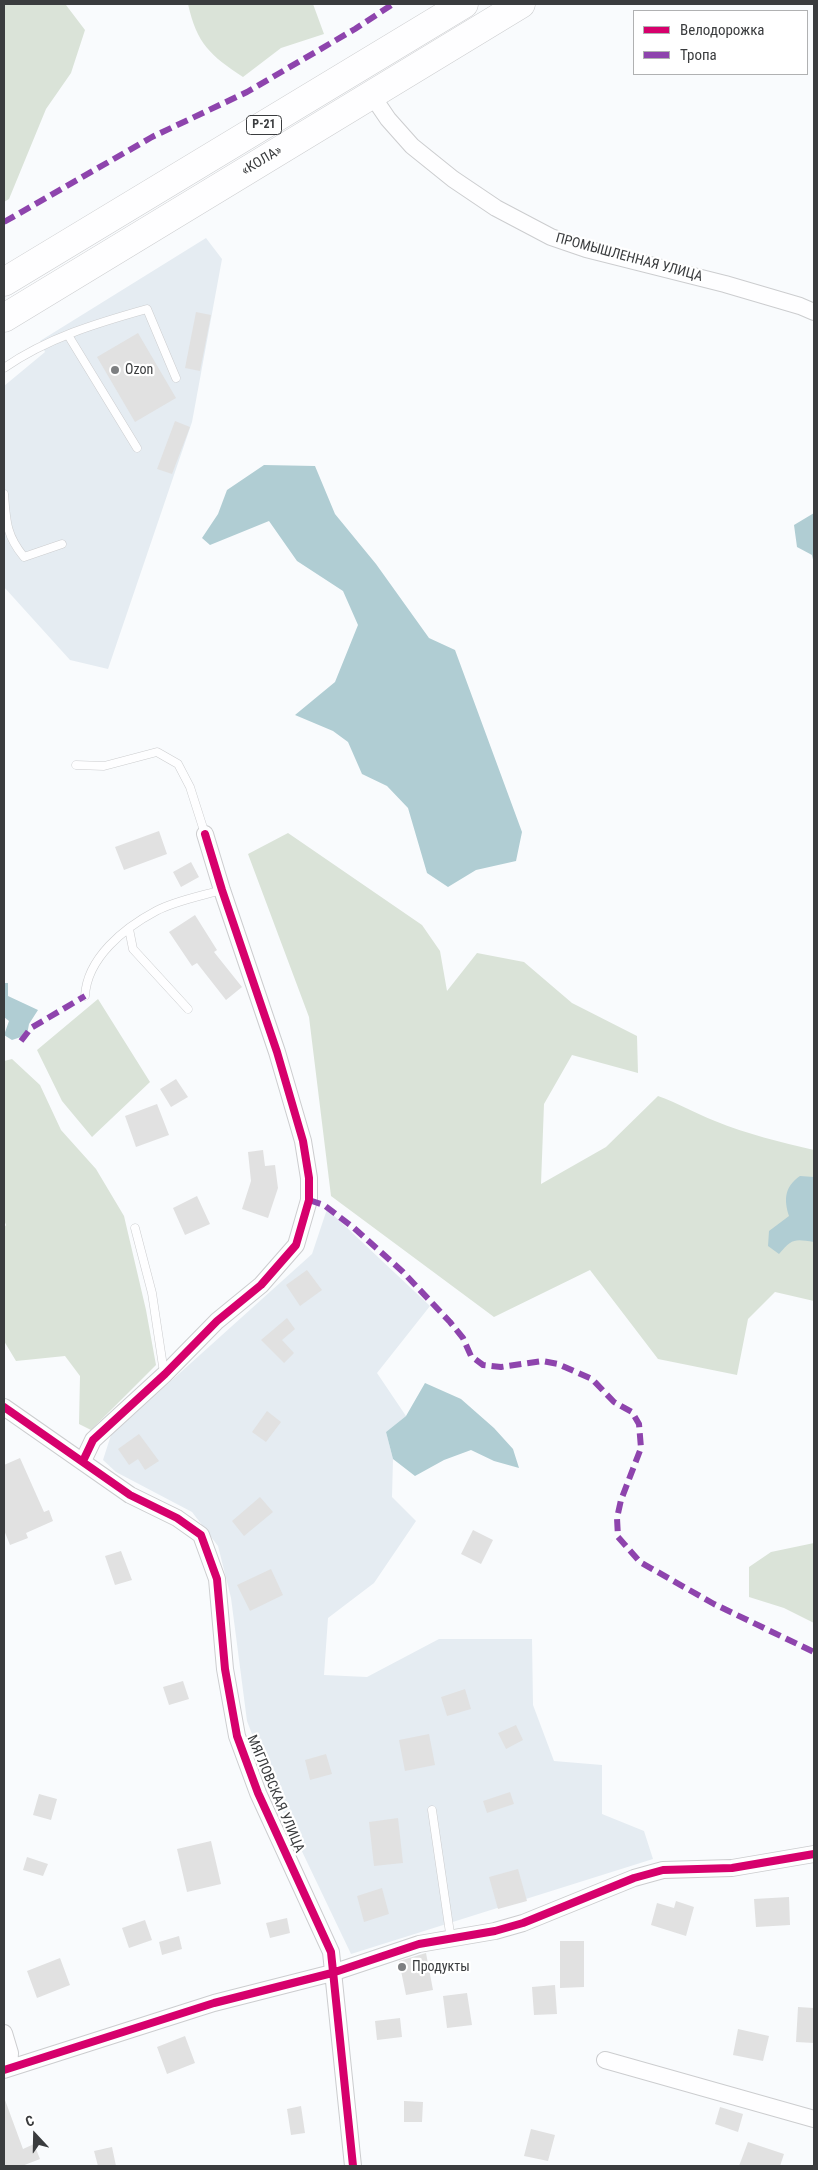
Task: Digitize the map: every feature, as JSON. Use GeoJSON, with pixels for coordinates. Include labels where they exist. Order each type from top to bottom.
{"type":"FeatureCollection","features":[{"type":"Feature","properties":{"kind":"highway","name":"Р-21"},"geometry":{"type":"LineString","coordinates":[[4,282],[464,4]]}},
{"type":"Feature","properties":{"kind":"highway","name":"«КОЛА»"},"geometry":{"type":"LineString","coordinates":[[4,318],[521,4]]}},
{"type":"Feature","properties":{"kind":"street","name":"ПРОМЫШЛЕННАЯ УЛИЦА"},"geometry":{"type":"LineString","coordinates":[[371,94],[388,119],[412,146],[452,179],[496,208],[551,237],[586,249],[725,284],[800,306],[814,312]]}},
{"type":"Feature","properties":{"kind":"street"},"geometry":{"type":"LineString","coordinates":[[4,269],[63,246]]}},
{"type":"Feature","properties":{"kind":"street"},"geometry":{"type":"LineString","coordinates":[[83,1462],[93,1440],[164,1374],[217,1321],[261,1285],[296,1245],[309,1200],[309,1178],[303,1142],[277,1052],[205,834]]}},
{"type":"Feature","properties":{"kind":"street","name":"МЯГЛОВСКАЯ УЛИЦА"},"geometry":{"type":"LineString","coordinates":[[4,1407],[130,1495],[177,1518],[201,1535],[217,1579],[225,1669],[237,1736],[258,1793],[331,1952],[353,2166]]}},
{"type":"Feature","properties":{"kind":"street"},"geometry":{"type":"LineString","coordinates":[[6,2069],[214,2002],[332,1973],[419,1944],[451,1940],[523,1923],[607,1887],[663,1870],[732,1868],[814,1854]]}},
{"type":"Feature","properties":{"kind":"street"},"geometry":{"type":"LineString","coordinates":[[4,2033],[10,2053],[6,2069]]}},
{"type":"Feature","properties":{"kind":"street"},"geometry":{"type":"LineString","coordinates":[[605,2060],[814,2119]]}},
{"type":"Feature","properties":{"kind":"lane"},"geometry":{"type":"LineString","coordinates":[[4,368],[47,342],[104,321],[147,309],[176,378]]}},
{"type":"Feature","properties":{"kind":"lane"},"geometry":{"type":"LineString","coordinates":[[68,335],[137,448]]}},
{"type":"Feature","properties":{"kind":"lane"},"geometry":{"type":"LineString","coordinates":[[4,494],[6,524],[14,544],[24,556],[62,544]]}},
{"type":"Feature","properties":{"kind":"lane"},"geometry":{"type":"LineString","coordinates":[[76,765],[104,766],[157,752],[178,764],[190,787],[205,834]]}},
{"type":"Feature","properties":{"kind":"lane"},"geometry":{"type":"LineString","coordinates":[[85,996],[86,982],[97,961],[116,938],[157,911],[222,890]]}},
{"type":"Feature","properties":{"kind":"lane"},"geometry":{"type":"LineString","coordinates":[[128,929],[133,949],[188,1009]]}},
{"type":"Feature","properties":{"kind":"lane"},"geometry":{"type":"LineString","coordinates":[[135,1228],[152,1293],[164,1374]]}},
{"type":"Feature","properties":{"kind":"lane"},"geometry":{"type":"LineString","coordinates":[[432,1810],[451,1940]]}},
{"type":"Feature","properties":{"kind":"shaded area"},"geometry":{"type":"Polygon","coordinates":[[[4,4],[66,5],[85,30],[71,73],[46,109],[9,199],[4,202],[4,4]]]}},
{"type":"Feature","properties":{"kind":"shaded area"},"geometry":{"type":"Polygon","coordinates":[[[188,4],[313,4],[324,34],[281,48],[243,77],[213,55],[206,47],[196,29],[188,4]]]}},
{"type":"Feature","properties":{"kind":"shaded area"},"geometry":{"type":"Polygon","coordinates":[[[206,238],[222,259],[192,422],[108,669],[70,660],[4,587],[4,386],[45,352],[40,341],[206,238]]]}},
{"type":"Feature","properties":{"kind":"shaded area"},"geometry":{"type":"Polygon","coordinates":[[[288,833],[422,925],[440,951],[447,991],[477,953],[524,962],[572,1003],[637,1036],[638,1073],[572,1055],[544,1104],[541,1184],[606,1147],[658,1096],[739,1130],[814,1150],[814,1301],[775,1292],[748,1319],[737,1375],[658,1359],[590,1270],[494,1317],[331,1196],[309,1017],[248,854],[288,833]]]}},
{"type":"Feature","properties":{"kind":"shaded area"},"geometry":{"type":"Polygon","coordinates":[[[98,999],[150,1082],[92,1137],[62,1101],[37,1050],[98,999]]]}},
{"type":"Feature","properties":{"kind":"shaded area"},"geometry":{"type":"Polygon","coordinates":[[[12,1059],[40,1085],[61,1130],[96,1169],[124,1216],[146,1310],[156,1365],[91,1430],[79,1424],[80,1376],[65,1356],[16,1361],[4,1341],[4,1228],[6,1225],[4,1220],[4,1061],[12,1059]]]}},
{"type":"Feature","properties":{"kind":"shaded area"},"geometry":{"type":"Polygon","coordinates":[[[327,1209],[430,1306],[377,1373],[406,1416],[386,1432],[393,1459],[392,1497],[416,1521],[374,1583],[328,1618],[324,1675],[367,1677],[439,1639],[532,1639],[533,1705],[554,1761],[602,1765],[602,1814],[644,1831],[653,1859],[351,1954],[276,1797],[247,1721],[231,1598],[218,1546],[192,1512],[116,1472],[103,1460],[111,1435],[312,1254],[327,1209]]]}},
{"type":"Feature","properties":{"kind":"shaded area"},"geometry":{"type":"Polygon","coordinates":[[[814,1543],[814,1623],[784,1608],[749,1597],[749,1567],[771,1552],[814,1543]]]}},
{"type":"Feature","properties":{"kind":"water"},"geometry":{"type":"Polygon","coordinates":[[[264,465],[315,466],[335,514],[376,564],[429,638],[455,650],[522,832],[516,861],[476,870],[448,887],[427,873],[408,808],[387,786],[362,774],[348,742],[333,731],[295,715],[335,682],[358,625],[343,591],[297,561],[269,521],[210,545],[202,538],[218,514],[227,490],[264,465]]]}},
{"type":"Feature","properties":{"kind":"water"},"geometry":{"type":"Polygon","coordinates":[[[814,513],[814,564],[812,555],[797,547],[794,525],[814,513]]]}},
{"type":"Feature","properties":{"kind":"water"},"geometry":{"type":"Polygon","coordinates":[[[4,983],[8,983],[8,996],[38,1010],[29,1024],[27,1035],[12,1040],[4,1035],[9,1021],[4,1017],[4,983]]]}},
{"type":"Feature","properties":{"kind":"water"},"geometry":{"type":"Polygon","coordinates":[[[800,1176],[814,1177],[814,1242],[798,1240],[791,1242],[779,1254],[768,1246],[769,1231],[789,1216],[786,1205],[788,1189],[800,1176]]]}},
{"type":"Feature","properties":{"kind":"water"},"geometry":{"type":"Polygon","coordinates":[[[425,1383],[461,1399],[494,1428],[513,1449],[519,1468],[494,1461],[471,1450],[444,1460],[415,1476],[393,1459],[386,1432],[406,1416],[425,1383]]]}},
{"type":"Feature","properties":{"kind":"building"},"geometry":{"type":"Polygon","coordinates":[[[196,312],[211,315],[200,371],[185,368],[196,312]]]}},
{"type":"Feature","properties":{"kind":"building"},"geometry":{"type":"Polygon","coordinates":[[[138,333],[176,398],[135,422],[97,357],[138,333]]]}},
{"type":"Feature","properties":{"kind":"building"},"geometry":{"type":"Polygon","coordinates":[[[175,421],[190,427],[172,474],[157,469],[175,421]]]}},
{"type":"Feature","properties":{"kind":"building"},"geometry":{"type":"Polygon","coordinates":[[[159,831],[167,854],[124,870],[115,847],[159,831]]]}},
{"type":"Feature","properties":{"kind":"building"},"geometry":{"type":"Polygon","coordinates":[[[191,862],[199,877],[181,887],[173,872],[191,862]]]}},
{"type":"Feature","properties":{"kind":"building"},"geometry":{"type":"Polygon","coordinates":[[[195,915],[217,950],[214,952],[242,987],[226,1000],[197,963],[192,966],[169,932],[195,915]]]}},
{"type":"Feature","properties":{"kind":"building"},"geometry":{"type":"Polygon","coordinates":[[[176,1079],[188,1097],[171,1107],[160,1089],[176,1079]]]}},
{"type":"Feature","properties":{"kind":"building"},"geometry":{"type":"Polygon","coordinates":[[[157,1104],[169,1135],[136,1147],[125,1116],[157,1104]]]}},
{"type":"Feature","properties":{"kind":"building"},"geometry":{"type":"Polygon","coordinates":[[[263,1150],[265,1166],[275,1165],[278,1188],[268,1218],[242,1209],[251,1181],[248,1152],[263,1150]]]}},
{"type":"Feature","properties":{"kind":"building"},"geometry":{"type":"Polygon","coordinates":[[[197,1196],[210,1224],[185,1235],[173,1208],[197,1196]]]}},
{"type":"Feature","properties":{"kind":"building"},"geometry":{"type":"Polygon","coordinates":[[[307,1270],[322,1290],[300,1306],[286,1285],[307,1270]]]}},
{"type":"Feature","properties":{"kind":"building"},"geometry":{"type":"Polygon","coordinates":[[[287,1318],[295,1329],[282,1340],[294,1353],[284,1363],[261,1340],[287,1318]]]}},
{"type":"Feature","properties":{"kind":"building"},"geometry":{"type":"Polygon","coordinates":[[[267,1411],[281,1422],[266,1442],[252,1432],[267,1411]]]}},
{"type":"Feature","properties":{"kind":"building"},"geometry":{"type":"Polygon","coordinates":[[[139,1434],[159,1461],[145,1470],[138,1459],[129,1465],[118,1449],[139,1434]]]}},
{"type":"Feature","properties":{"kind":"building"},"geometry":{"type":"Polygon","coordinates":[[[20,1458],[44,1512],[49,1510],[53,1521],[26,1533],[28,1538],[10,1545],[4,1530],[4,1465],[20,1458]]]}},
{"type":"Feature","properties":{"kind":"building"},"geometry":{"type":"Polygon","coordinates":[[[260,1497],[273,1512],[244,1536],[232,1521],[260,1497]]]}},
{"type":"Feature","properties":{"kind":"building"},"geometry":{"type":"Polygon","coordinates":[[[473,1530],[493,1540],[481,1564],[461,1554],[473,1530]]]}},
{"type":"Feature","properties":{"kind":"building"},"geometry":{"type":"Polygon","coordinates":[[[121,1551],[132,1580],[115,1585],[105,1556],[121,1551]]]}},
{"type":"Feature","properties":{"kind":"building"},"geometry":{"type":"Polygon","coordinates":[[[271,1569],[283,1595],[250,1611],[237,1585],[271,1569]]]}},
{"type":"Feature","properties":{"kind":"building"},"geometry":{"type":"Polygon","coordinates":[[[183,1681],[189,1699],[169,1705],[163,1687],[183,1681]]]}},
{"type":"Feature","properties":{"kind":"building"},"geometry":{"type":"Polygon","coordinates":[[[465,1689],[471,1709],[447,1716],[441,1697],[465,1689]]]}},
{"type":"Feature","properties":{"kind":"building"},"geometry":{"type":"Polygon","coordinates":[[[516,1725],[523,1740],[506,1749],[498,1733],[516,1725]]]}},
{"type":"Feature","properties":{"kind":"building"},"geometry":{"type":"Polygon","coordinates":[[[429,1734],[435,1765],[405,1771],[399,1740],[429,1734]]]}},
{"type":"Feature","properties":{"kind":"building"},"geometry":{"type":"Polygon","coordinates":[[[326,1754],[332,1774],[310,1780],[305,1760],[326,1754]]]}},
{"type":"Feature","properties":{"kind":"building"},"geometry":{"type":"Polygon","coordinates":[[[510,1792],[514,1804],[487,1813],[483,1801],[510,1792]]]}},
{"type":"Feature","properties":{"kind":"building"},"geometry":{"type":"Polygon","coordinates":[[[39,1794],[57,1799],[51,1820],[33,1815],[39,1794]]]}},
{"type":"Feature","properties":{"kind":"building"},"geometry":{"type":"Polygon","coordinates":[[[398,1818],[403,1863],[374,1866],[369,1822],[398,1818]]]}},
{"type":"Feature","properties":{"kind":"building"},"geometry":{"type":"Polygon","coordinates":[[[211,1841],[221,1884],[187,1892],[177,1849],[211,1841]]]}},
{"type":"Feature","properties":{"kind":"building"},"geometry":{"type":"Polygon","coordinates":[[[27,1857],[48,1864],[43,1876],[23,1870],[27,1857]]]}},
{"type":"Feature","properties":{"kind":"building"},"geometry":{"type":"Polygon","coordinates":[[[518,1869],[527,1901],[498,1909],[489,1877],[518,1869]]]}},
{"type":"Feature","properties":{"kind":"building"},"geometry":{"type":"Polygon","coordinates":[[[382,1888],[389,1914],[364,1922],[357,1896],[382,1888]]]}},
{"type":"Feature","properties":{"kind":"building"},"geometry":{"type":"Polygon","coordinates":[[[789,1897],[790,1925],[756,1927],[754,1899],[789,1897]]]}},
{"type":"Feature","properties":{"kind":"building"},"geometry":{"type":"Polygon","coordinates":[[[676,1901],[694,1907],[686,1936],[651,1925],[657,1903],[674,1908],[676,1901]]]}},
{"type":"Feature","properties":{"kind":"building"},"geometry":{"type":"Polygon","coordinates":[[[287,1918],[290,1933],[270,1938],[266,1923],[287,1918]]]}},
{"type":"Feature","properties":{"kind":"building"},"geometry":{"type":"Polygon","coordinates":[[[145,1920],[152,1940],[129,1948],[122,1928],[145,1920]]]}},
{"type":"Feature","properties":{"kind":"building"},"geometry":{"type":"Polygon","coordinates":[[[179,1936],[182,1949],[162,1955],[159,1942],[179,1936]]]}},
{"type":"Feature","properties":{"kind":"building"},"geometry":{"type":"Polygon","coordinates":[[[560,1941],[584,1941],[584,1987],[560,1988],[560,1941]]]}},
{"type":"Feature","properties":{"kind":"building"},"geometry":{"type":"Polygon","coordinates":[[[426,1953],[433,1990],[406,1995],[399,1961],[426,1953]]]}},
{"type":"Feature","properties":{"kind":"building"},"geometry":{"type":"Polygon","coordinates":[[[60,1958],[70,1985],[37,1998],[27,1971],[60,1958]]]}},
{"type":"Feature","properties":{"kind":"building"},"geometry":{"type":"Polygon","coordinates":[[[555,1985],[557,2014],[534,2015],[532,1987],[555,1985]]]}},
{"type":"Feature","properties":{"kind":"building"},"geometry":{"type":"Polygon","coordinates":[[[467,1993],[472,2025],[447,2028],[443,1996],[467,1993]]]}},
{"type":"Feature","properties":{"kind":"building"},"geometry":{"type":"Polygon","coordinates":[[[798,2007],[814,2008],[814,2043],[796,2042],[798,2007]]]}},
{"type":"Feature","properties":{"kind":"building"},"geometry":{"type":"Polygon","coordinates":[[[400,2018],[402,2037],[377,2040],[375,2021],[400,2018]]]}},
{"type":"Feature","properties":{"kind":"building"},"geometry":{"type":"Polygon","coordinates":[[[738,2029],[769,2036],[763,2061],[733,2055],[738,2029]]]}},
{"type":"Feature","properties":{"kind":"building"},"geometry":{"type":"Polygon","coordinates":[[[185,2036],[195,2063],[167,2074],[157,2047],[185,2036]]]}},
{"type":"Feature","properties":{"kind":"building"},"geometry":{"type":"Polygon","coordinates":[[[4,2100],[23,2149],[34,2144],[40,2159],[22,2166],[4,2166],[4,2100]]]}},
{"type":"Feature","properties":{"kind":"building"},"geometry":{"type":"Polygon","coordinates":[[[404,2101],[423,2102],[422,2122],[404,2122],[404,2101]]]}},
{"type":"Feature","properties":{"kind":"building"},"geometry":{"type":"Polygon","coordinates":[[[301,2106],[305,2133],[291,2135],[287,2109],[301,2106]]]}},
{"type":"Feature","properties":{"kind":"building"},"geometry":{"type":"Polygon","coordinates":[[[720,2107],[743,2114],[738,2132],[715,2124],[720,2107]]]}},
{"type":"Feature","properties":{"kind":"building"},"geometry":{"type":"Polygon","coordinates":[[[531,2129],[555,2135],[548,2161],[524,2156],[531,2129]]]}},
{"type":"Feature","properties":{"kind":"building"},"geometry":{"type":"Polygon","coordinates":[[[748,2142],[784,2154],[780,2166],[739,2166],[748,2142]]]}},
{"type":"Feature","properties":{"kind":"building"},"geometry":{"type":"Polygon","coordinates":[[[112,2147],[116,2166],[98,2166],[94,2151],[112,2147]]]}},
{"type":"Feature","properties":{"kind":"marked path"},"geometry":{"type":"LineString","coordinates":[[4,222],[152,137],[247,92],[355,29],[393,4]]}},
{"type":"Feature","properties":{"kind":"marked path"},"geometry":{"type":"LineString","coordinates":[[21,1041],[31,1028],[85,996]]}},
{"type":"Feature","properties":{"kind":"marked path"},"geometry":{"type":"LineString","coordinates":[[309,1200],[324,1205],[354,1228],[403,1272],[463,1338],[471,1356],[483,1365],[501,1367],[542,1361],[558,1364],[592,1379],[614,1402],[632,1412],[639,1424],[641,1448],[621,1500],[617,1518],[618,1537],[640,1562],[714,1604],[814,1652]]}},
{"type":"Feature","properties":{"kind":"cycle path"},"geometry":{"type":"LineString","coordinates":[[83,1461],[93,1440],[165,1374],[217,1321],[261,1285],[296,1245],[309,1200],[309,1178],[303,1141],[277,1052],[205,834]]}},
{"type":"Feature","properties":{"kind":"cycle path"},"geometry":{"type":"LineString","coordinates":[[4,1407],[130,1495],[177,1518],[201,1535],[217,1579],[225,1669],[237,1736],[258,1793],[331,1952],[353,2166]]}},
{"type":"Feature","properties":{"kind":"cycle path"},"geometry":{"type":"LineString","coordinates":[[4,2070],[214,2003],[332,1973],[419,1944],[495,1931],[523,1923],[634,1878],[663,1870],[732,1868],[814,1854]]}},
{"type":"Feature","properties":{"kind":"place","name":"Ozon"},"geometry":{"type":"Point","coordinates":[115,370]}},
{"type":"Feature","properties":{"kind":"place","name":"Продукты"},"geometry":{"type":"Point","coordinates":[402,1967]}}]}
